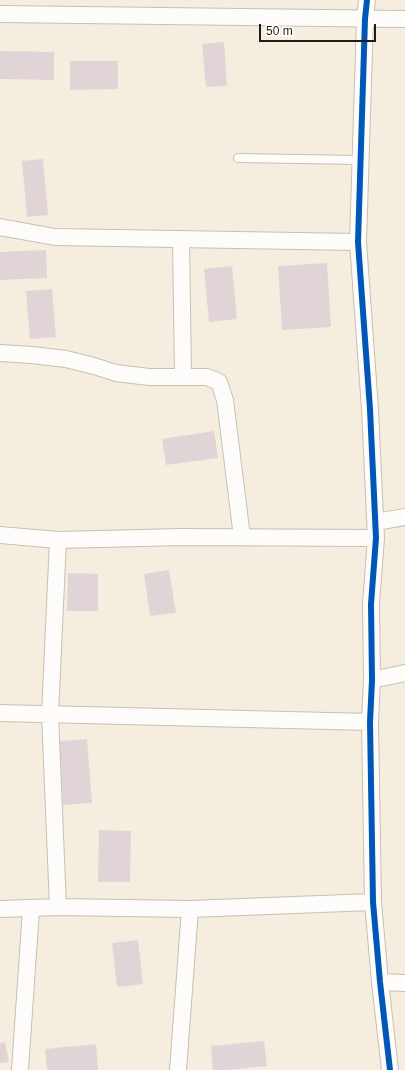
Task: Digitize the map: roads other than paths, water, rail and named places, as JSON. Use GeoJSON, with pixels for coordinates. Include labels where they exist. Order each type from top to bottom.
{"type":"FeatureCollection","features":[{"type":"Feature","properties":{"kind":"street"},"geometry":{"type":"LineString","coordinates":[[367,0],[365,18],[358,242],[370,409],[376,522],[371,604],[372,680],[370,722],[373,902],[390,1070]]}},
{"type":"Feature","properties":{"kind":"street"},"geometry":{"type":"LineString","coordinates":[[0,14],[51,16],[405,19]]}},
{"type":"Feature","properties":{"kind":"street"},"geometry":{"type":"LineString","coordinates":[[0,227],[55,237],[358,242]]}},
{"type":"Feature","properties":{"kind":"street"},"geometry":{"type":"LineString","coordinates":[[180,239],[183,377]]}},
{"type":"Feature","properties":{"kind":"street"},"geometry":{"type":"LineString","coordinates":[[0,354],[32,355],[66,359],[116,373],[149,377],[207,377],[219,382],[225,400],[242,537]]}},
{"type":"Feature","properties":{"kind":"street"},"geometry":{"type":"LineString","coordinates":[[376,522],[405,516]]}},
{"type":"Feature","properties":{"kind":"street"},"geometry":{"type":"LineString","coordinates":[[0,536],[58,540],[242,537],[376,538]]}},
{"type":"Feature","properties":{"kind":"street"},"geometry":{"type":"LineString","coordinates":[[58,540],[50,714],[58,907]]}},
{"type":"Feature","properties":{"kind":"street"},"geometry":{"type":"LineString","coordinates":[[372,680],[405,673]]}},
{"type":"Feature","properties":{"kind":"street"},"geometry":{"type":"LineString","coordinates":[[0,713],[370,722]]}},
{"type":"Feature","properties":{"kind":"street"},"geometry":{"type":"LineString","coordinates":[[0,910],[58,907],[190,909],[373,902]]}},
{"type":"Feature","properties":{"kind":"street"},"geometry":{"type":"LineString","coordinates":[[20,1070],[31,908]]}},
{"type":"Feature","properties":{"kind":"street"},"geometry":{"type":"LineString","coordinates":[[178,1070],[190,909]]}},
{"type":"Feature","properties":{"kind":"street"},"geometry":{"type":"LineString","coordinates":[[380,982],[405,983]]}},
{"type":"Feature","properties":{"kind":"lane"},"geometry":{"type":"LineString","coordinates":[[238,158],[360,160]]}}]}
